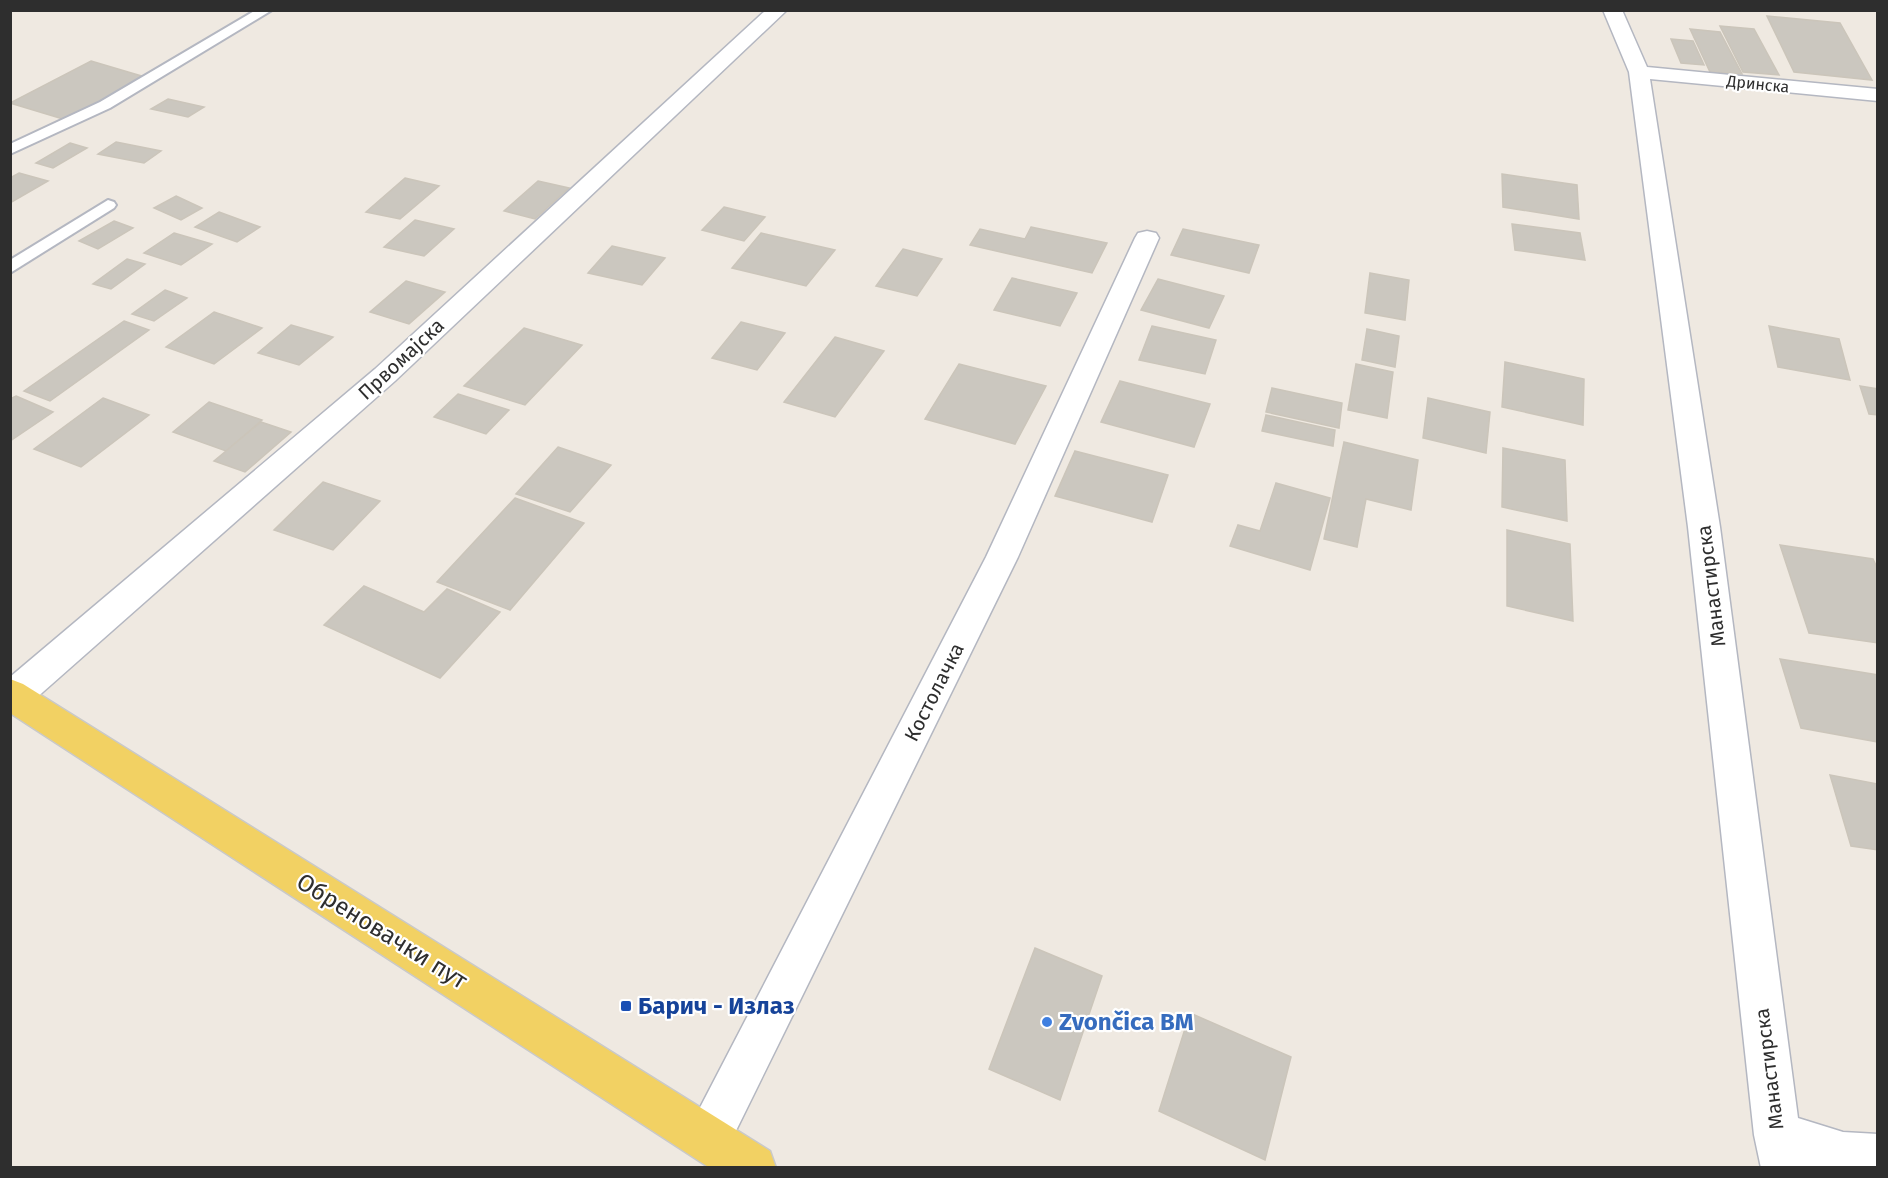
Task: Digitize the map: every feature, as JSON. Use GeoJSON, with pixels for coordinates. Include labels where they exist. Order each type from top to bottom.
{"type":"FeatureCollection","features":[{"type":"Feature","properties":{"kind":"main road","name":"Обреновачки пут"},"geometry":{"type":"LineString","coordinates":[[12,695],[753,1167]]}},
{"type":"Feature","properties":{"kind":"street","name":"Првомајска"},"geometry":{"type":"LineString","coordinates":[[12,695],[385,375],[542,226],[778,10]]}},
{"type":"Feature","properties":{"kind":"street","name":"Манастирска"},"geometry":{"type":"LineString","coordinates":[[1612,10],[1639,72],[1704,527],[1780,1151]]}},
{"type":"Feature","properties":{"kind":"street","name":"Дринска"},"geometry":{"type":"LineString","coordinates":[[1639,72],[1878,95]]}},
{"type":"Feature","properties":{"kind":"street","name":"Костолачка"},"geometry":{"type":"LineString","coordinates":[[708,1139],[1002,557],[1147,238]]}},
{"type":"Feature","properties":{"kind":"street"},"geometry":{"type":"LineString","coordinates":[[1780,1151],[1878,1157]]}},
{"type":"Feature","properties":{"kind":"lane"},"geometry":{"type":"LineString","coordinates":[[10,150],[105,105],[266,10]]}},
{"type":"Feature","properties":{"kind":"lane"},"geometry":{"type":"LineString","coordinates":[[10,268],[108,205]]}},
{"type":"Feature","properties":{"kind":"building"},"geometry":{"type":"Polygon","coordinates":[[[1767,16],[1840,23],[1872,80],[1794,72],[1767,16]]]}},
{"type":"Feature","properties":{"kind":"building"},"geometry":{"type":"Polygon","coordinates":[[[1720,26],[1754,29],[1779,75],[1743,72],[1720,26]]]}},
{"type":"Feature","properties":{"kind":"building"},"geometry":{"type":"Polygon","coordinates":[[[1690,29],[1720,32],[1742,74],[1710,72],[1690,29]]]}},
{"type":"Feature","properties":{"kind":"building"},"geometry":{"type":"Polygon","coordinates":[[[1671,39],[1693,41],[1704,65],[1681,63],[1671,39]]]}},
{"type":"Feature","properties":{"kind":"building"},"geometry":{"type":"Polygon","coordinates":[[[91,61],[145,77],[66,120],[10,103],[91,61]]]}},
{"type":"Feature","properties":{"kind":"building"},"geometry":{"type":"Polygon","coordinates":[[[168,99],[204,107],[188,117],[151,109],[168,99]]]}},
{"type":"Feature","properties":{"kind":"building"},"geometry":{"type":"Polygon","coordinates":[[[116,142],[161,151],[144,163],[98,154],[116,142]]]}},
{"type":"Feature","properties":{"kind":"building"},"geometry":{"type":"Polygon","coordinates":[[[70,143],[87,148],[53,168],[36,163],[70,143]]]}},
{"type":"Feature","properties":{"kind":"building"},"geometry":{"type":"Polygon","coordinates":[[[19,173],[48,181],[10,203],[10,178],[19,173]]]}},
{"type":"Feature","properties":{"kind":"building"},"geometry":{"type":"Polygon","coordinates":[[[1502,174],[1577,185],[1579,219],[1503,207],[1502,174]]]}},
{"type":"Feature","properties":{"kind":"building"},"geometry":{"type":"Polygon","coordinates":[[[405,178],[439,186],[400,219],[366,212],[405,178]]]}},
{"type":"Feature","properties":{"kind":"building"},"geometry":{"type":"Polygon","coordinates":[[[538,181],[569,188],[535,219],[504,211],[538,181]]]}},
{"type":"Feature","properties":{"kind":"building"},"geometry":{"type":"Polygon","coordinates":[[[176,196],[202,208],[181,220],[154,208],[176,196]]]}},
{"type":"Feature","properties":{"kind":"building"},"geometry":{"type":"Polygon","coordinates":[[[724,207],[765,217],[744,241],[702,230],[724,207]]]}},
{"type":"Feature","properties":{"kind":"building"},"geometry":{"type":"Polygon","coordinates":[[[219,212],[260,227],[237,242],[195,227],[219,212]]]}},
{"type":"Feature","properties":{"kind":"building"},"geometry":{"type":"Polygon","coordinates":[[[415,220],[454,229],[424,256],[384,247],[415,220]]]}},
{"type":"Feature","properties":{"kind":"building"},"geometry":{"type":"Polygon","coordinates":[[[114,221],[133,228],[98,249],[79,241],[114,221]]]}},
{"type":"Feature","properties":{"kind":"building"},"geometry":{"type":"Polygon","coordinates":[[[1512,224],[1580,233],[1585,260],[1515,250],[1512,224]]]}},
{"type":"Feature","properties":{"kind":"building"},"geometry":{"type":"Polygon","coordinates":[[[1031,227],[1107,243],[1092,273],[970,245],[980,229],[1025,239],[1031,227]]]}},
{"type":"Feature","properties":{"kind":"building"},"geometry":{"type":"Polygon","coordinates":[[[1183,229],[1259,245],[1249,273],[1171,255],[1183,229]]]}},
{"type":"Feature","properties":{"kind":"building"},"geometry":{"type":"Polygon","coordinates":[[[174,233],[212,244],[181,265],[144,253],[174,233]]]}},
{"type":"Feature","properties":{"kind":"building"},"geometry":{"type":"Polygon","coordinates":[[[761,233],[835,250],[806,286],[732,268],[761,233]]]}},
{"type":"Feature","properties":{"kind":"building"},"geometry":{"type":"Polygon","coordinates":[[[612,246],[665,258],[642,285],[588,273],[612,246]]]}},
{"type":"Feature","properties":{"kind":"building"},"geometry":{"type":"Polygon","coordinates":[[[903,249],[942,259],[917,296],[876,286],[903,249]]]}},
{"type":"Feature","properties":{"kind":"building"},"geometry":{"type":"Polygon","coordinates":[[[127,259],[145,264],[111,289],[93,284],[127,259]]]}},
{"type":"Feature","properties":{"kind":"building"},"geometry":{"type":"Polygon","coordinates":[[[1370,273],[1409,280],[1405,320],[1365,313],[1370,273]]]}},
{"type":"Feature","properties":{"kind":"building"},"geometry":{"type":"Polygon","coordinates":[[[1012,278],[1077,293],[1060,326],[994,310],[1012,278]]]}},
{"type":"Feature","properties":{"kind":"building"},"geometry":{"type":"Polygon","coordinates":[[[1158,279],[1224,296],[1209,328],[1141,310],[1158,279]]]}},
{"type":"Feature","properties":{"kind":"building"},"geometry":{"type":"Polygon","coordinates":[[[406,281],[445,292],[409,324],[370,312],[406,281]]]}},
{"type":"Feature","properties":{"kind":"building"},"geometry":{"type":"Polygon","coordinates":[[[165,290],[187,298],[154,321],[132,314],[165,290]]]}},
{"type":"Feature","properties":{"kind":"building"},"geometry":{"type":"Polygon","coordinates":[[[214,312],[262,328],[214,364],[166,347],[214,312]]]}},
{"type":"Feature","properties":{"kind":"building"},"geometry":{"type":"Polygon","coordinates":[[[124,321],[149,330],[50,401],[24,391],[124,321]]]}},
{"type":"Feature","properties":{"kind":"building"},"geometry":{"type":"Polygon","coordinates":[[[741,322],[785,333],[757,370],[712,358],[741,322]]]}},
{"type":"Feature","properties":{"kind":"building"},"geometry":{"type":"Polygon","coordinates":[[[291,325],[333,337],[299,365],[258,353],[291,325]]]}},
{"type":"Feature","properties":{"kind":"building"},"geometry":{"type":"Polygon","coordinates":[[[1152,326],[1216,340],[1205,374],[1139,360],[1152,326]]]}},
{"type":"Feature","properties":{"kind":"building"},"geometry":{"type":"Polygon","coordinates":[[[1769,326],[1839,339],[1850,380],[1778,367],[1769,326]]]}},
{"type":"Feature","properties":{"kind":"building"},"geometry":{"type":"Polygon","coordinates":[[[524,328],[582,345],[525,405],[464,386],[524,328]]]}},
{"type":"Feature","properties":{"kind":"building"},"geometry":{"type":"Polygon","coordinates":[[[1367,329],[1399,336],[1395,367],[1362,360],[1367,329]]]}},
{"type":"Feature","properties":{"kind":"building"},"geometry":{"type":"Polygon","coordinates":[[[835,337],[884,351],[835,417],[784,402],[835,337]]]}},
{"type":"Feature","properties":{"kind":"building"},"geometry":{"type":"Polygon","coordinates":[[[1505,362],[1584,379],[1583,425],[1502,407],[1505,362]]]}},
{"type":"Feature","properties":{"kind":"building"},"geometry":{"type":"Polygon","coordinates":[[[959,364],[1046,386],[1015,444],[925,419],[959,364]]]}},
{"type":"Feature","properties":{"kind":"building"},"geometry":{"type":"Polygon","coordinates":[[[1356,364],[1393,372],[1387,418],[1348,410],[1356,364]]]}},
{"type":"Feature","properties":{"kind":"building"},"geometry":{"type":"Polygon","coordinates":[[[1120,381],[1210,404],[1194,447],[1101,422],[1120,381]]]}},
{"type":"Feature","properties":{"kind":"building"},"geometry":{"type":"Polygon","coordinates":[[[1860,386],[1878,389],[1878,415],[1869,414],[1860,386]]]}},
{"type":"Feature","properties":{"kind":"building"},"geometry":{"type":"Polygon","coordinates":[[[1272,388],[1342,403],[1339,428],[1266,412],[1272,388]]]}},
{"type":"Feature","properties":{"kind":"building"},"geometry":{"type":"Polygon","coordinates":[[[458,394],[509,410],[486,434],[434,417],[458,394]]]}},
{"type":"Feature","properties":{"kind":"building"},"geometry":{"type":"Polygon","coordinates":[[[16,396],[53,412],[10,441],[10,399],[16,396]]]}},
{"type":"Feature","properties":{"kind":"building"},"geometry":{"type":"Polygon","coordinates":[[[103,398],[149,415],[81,467],[34,449],[103,398]]]}},
{"type":"Feature","properties":{"kind":"building"},"geometry":{"type":"Polygon","coordinates":[[[1428,398],[1490,412],[1486,453],[1423,438],[1428,398]]]}},
{"type":"Feature","properties":{"kind":"building"},"geometry":{"type":"Polygon","coordinates":[[[209,402],[262,420],[226,451],[173,432],[209,402]]]}},
{"type":"Feature","properties":{"kind":"building"},"geometry":{"type":"Polygon","coordinates":[[[1266,415],[1335,430],[1333,446],[1262,431],[1266,415]]]}},
{"type":"Feature","properties":{"kind":"building"},"geometry":{"type":"Polygon","coordinates":[[[261,422],[291,432],[245,472],[214,461],[261,422]]]}},
{"type":"Feature","properties":{"kind":"building"},"geometry":{"type":"Polygon","coordinates":[[[1344,442],[1418,460],[1411,510],[1366,499],[1357,547],[1324,539],[1344,442]]]}},
{"type":"Feature","properties":{"kind":"building"},"geometry":{"type":"Polygon","coordinates":[[[558,447],[611,465],[570,512],[516,494],[558,447]]]}},
{"type":"Feature","properties":{"kind":"building"},"geometry":{"type":"Polygon","coordinates":[[[1503,448],[1565,460],[1567,521],[1502,507],[1503,448]]]}},
{"type":"Feature","properties":{"kind":"building"},"geometry":{"type":"Polygon","coordinates":[[[1075,451],[1168,475],[1152,522],[1055,496],[1075,451]]]}},
{"type":"Feature","properties":{"kind":"building"},"geometry":{"type":"Polygon","coordinates":[[[323,482],[380,501],[333,550],[274,530],[323,482]]]}},
{"type":"Feature","properties":{"kind":"building"},"geometry":{"type":"Polygon","coordinates":[[[1276,483],[1330,498],[1310,570],[1230,546],[1238,525],[1260,531],[1276,483]]]}},
{"type":"Feature","properties":{"kind":"building"},"geometry":{"type":"Polygon","coordinates":[[[515,498],[584,523],[510,610],[437,582],[515,498]]]}},
{"type":"Feature","properties":{"kind":"building"},"geometry":{"type":"Polygon","coordinates":[[[1507,530],[1570,544],[1573,621],[1507,606],[1507,530]]]}},
{"type":"Feature","properties":{"kind":"building"},"geometry":{"type":"Polygon","coordinates":[[[1780,545],[1873,559],[1878,570],[1878,643],[1809,633],[1780,545]]]}},
{"type":"Feature","properties":{"kind":"building"},"geometry":{"type":"Polygon","coordinates":[[[364,586],[424,612],[447,589],[500,612],[440,678],[324,625],[364,586]]]}},
{"type":"Feature","properties":{"kind":"building"},"geometry":{"type":"Polygon","coordinates":[[[1780,659],[1878,675],[1878,742],[1801,728],[1780,659]]]}},
{"type":"Feature","properties":{"kind":"building"},"geometry":{"type":"Polygon","coordinates":[[[1830,775],[1878,784],[1878,850],[1851,846],[1830,775]]]}},
{"type":"Feature","properties":{"kind":"building","name":"Zvončica BM"},"geometry":{"type":"Polygon","coordinates":[[[1035,948],[1102,976],[1060,1100],[989,1069],[1035,948]]]}},
{"type":"Feature","properties":{"kind":"building"},"geometry":{"type":"Polygon","coordinates":[[[1190,1013],[1291,1057],[1265,1160],[1159,1111],[1190,1013]]]}},
{"type":"Feature","properties":{"kind":"place","name":"Барич - Излаз"},"geometry":{"type":"Point","coordinates":[626,1006]}},
{"type":"Feature","properties":{"kind":"place","name":"Zvončica BM"},"geometry":{"type":"Point","coordinates":[1047,1022]}}]}
